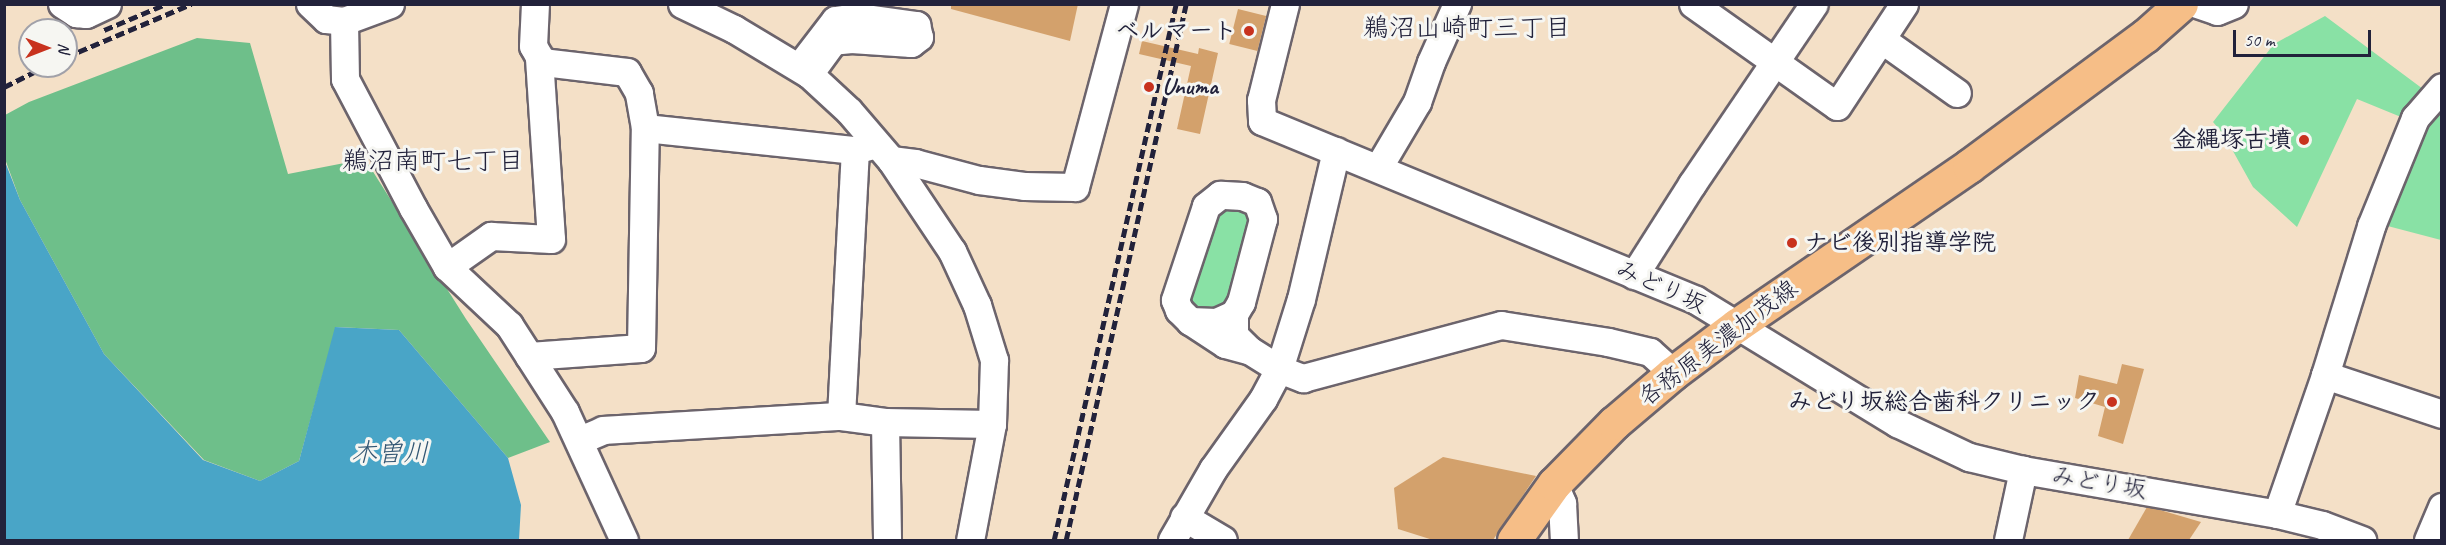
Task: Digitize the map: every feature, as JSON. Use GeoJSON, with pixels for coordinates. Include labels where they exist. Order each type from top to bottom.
{"type":"FeatureCollection","features":[{"type":"Feature","properties":{"kind":"main road","name":"各務原美濃加茂線"},"geometry":{"type":"LineString","coordinates":[[1514,540],[1554,484],[1614,423],[1673,373],[1737,325],[1970,166],[2145,36],[2181,4]]}},
{"type":"Feature","properties":{"kind":"street"},"geometry":{"type":"LineString","coordinates":[[62,4],[76,13],[86,14],[107,4]]}},
{"type":"Feature","properties":{"kind":"street"},"geometry":{"type":"LineString","coordinates":[[310,4],[326,19],[344,21],[390,4]]}},
{"type":"Feature","properties":{"kind":"street"},"geometry":{"type":"LineString","coordinates":[[529,356],[641,348],[645,128],[639,93],[627,72],[542,62],[533,46],[535,4]]}},
{"type":"Feature","properties":{"kind":"street"},"geometry":{"type":"LineString","coordinates":[[682,4],[734,29],[804,71],[849,111],[875,151],[952,251],[977,305],[994,360],[992,424],[970,540]]}},
{"type":"Feature","properties":{"kind":"street"},"geometry":{"type":"LineString","coordinates":[[645,128],[875,151],[979,180],[1024,186],[1075,187],[1124,4]]}},
{"type":"Feature","properties":{"kind":"street","name":"みどり坂"},"geometry":{"type":"LineString","coordinates":[[1285,4],[1261,100],[1262,121],[1696,300],[1932,441],[1969,457],[2023,471],[2277,514],[2322,525],[2362,540]]}},
{"type":"Feature","properties":{"kind":"street"},"geometry":{"type":"LineString","coordinates":[[1378,168],[1417,102],[1457,4]]}},
{"type":"Feature","properties":{"kind":"street"},"geometry":{"type":"LineString","coordinates":[[1693,4],[1773,63],[1837,106],[1904,4]]}},
{"type":"Feature","properties":{"kind":"street"},"geometry":{"type":"LineString","coordinates":[[1634,275],[1814,4]]}},
{"type":"Feature","properties":{"kind":"street"},"geometry":{"type":"LineString","coordinates":[[2197,4],[2217,11],[2234,4]]}},
{"type":"Feature","properties":{"kind":"street"},"geometry":{"type":"LineString","coordinates":[[344,21],[345,79],[413,208],[447,267],[509,325],[565,412],[624,540]]}},
{"type":"Feature","properties":{"kind":"street"},"geometry":{"type":"LineString","coordinates":[[1881,39],[1957,93]]}},
{"type":"Feature","properties":{"kind":"street"},"geometry":{"type":"LineString","coordinates":[[447,267],[491,236],[551,239],[539,56]]}},
{"type":"Feature","properties":{"kind":"street"},"geometry":{"type":"LineString","coordinates":[[2277,514],[2325,375],[2372,226],[2415,118],[2442,87]]}},
{"type":"Feature","properties":{"kind":"street"},"geometry":{"type":"LineString","coordinates":[[841,416],[875,151]]}},
{"type":"Feature","properties":{"kind":"street"},"geometry":{"type":"LineString","coordinates":[[1223,540],[1178,529],[1213,470],[1263,399],[1279,369],[1301,299],[1336,151]]}},
{"type":"Feature","properties":{"kind":"street"},"geometry":{"type":"LineString","coordinates":[[1249,350],[1225,344],[1190,321],[1179,310],[1175,300],[1206,206],[1220,195],[1242,196],[1257,202],[1263,219],[1241,302],[1234,314],[1234,335],[1249,350],[1279,369],[1303,378],[1501,325],[1608,342],[1650,352],[1673,373]]}},
{"type":"Feature","properties":{"kind":"street"},"geometry":{"type":"LineString","coordinates":[[1190,321],[1216,322],[1234,314]]}},
{"type":"Feature","properties":{"kind":"street"},"geometry":{"type":"LineString","coordinates":[[2325,375],[2442,414]]}},
{"type":"Feature","properties":{"kind":"street"},"geometry":{"type":"LineString","coordinates":[[579,440],[603,430],[841,416],[885,422],[992,424]]}},
{"type":"Feature","properties":{"kind":"street"},"geometry":{"type":"LineString","coordinates":[[885,422],[887,540]]}},
{"type":"Feature","properties":{"kind":"street"},"geometry":{"type":"LineString","coordinates":[[2008,540],[2023,471]]}},
{"type":"Feature","properties":{"kind":"street"},"geometry":{"type":"LineString","coordinates":[[1554,484],[1562,503],[1564,540]]}},
{"type":"Feature","properties":{"kind":"street"},"geometry":{"type":"LineString","coordinates":[[2428,540],[2442,507]]}},
{"type":"Feature","properties":{"kind":"green space"},"geometry":{"type":"Polygon","coordinates":[[[2325,16],[2423,89],[2401,117],[2357,99],[2297,227],[2253,187],[2224,135],[2213,122],[2274,44],[2325,16]]]}},
{"type":"Feature","properties":{"kind":"green space"},"geometry":{"type":"Polygon","coordinates":[[[197,38],[250,43],[288,174],[365,159],[466,319],[550,442],[508,458],[399,330],[336,327],[299,461],[260,481],[204,460],[104,354],[20,200],[5,159],[5,115],[29,102],[197,38]]]}},
{"type":"Feature","properties":{"kind":"green space"},"geometry":{"type":"Polygon","coordinates":[[[2441,101],[2441,240],[2380,224],[2422,118],[2441,101]]]}},
{"type":"Feature","properties":{"kind":"green space"},"geometry":{"type":"Polygon","coordinates":[[[1253,207],[1236,300],[1218,316],[1185,308],[1210,209],[1253,207]]]}},
{"type":"Feature","properties":{"kind":"water","name":"木曽川"},"geometry":{"type":"Polygon","coordinates":[[[4,159],[20,200],[104,354],[203,460],[260,481],[299,461],[335,327],[399,330],[508,458],[521,505],[519,540],[5,540],[4,159]]]}},
{"type":"Feature","properties":{"kind":"building"},"geometry":{"type":"Polygon","coordinates":[[[951,4],[1078,4],[1070,41],[951,9],[951,4]]]}},
{"type":"Feature","properties":{"kind":"building","name":"ベルマート"},"geometry":{"type":"Polygon","coordinates":[[[1238,9],[1266,16],[1257,51],[1229,44],[1238,9]]]}},
{"type":"Feature","properties":{"kind":"building"},"geometry":{"type":"Polygon","coordinates":[[[1142,41],[1198,54],[1199,48],[1218,53],[1200,134],[1177,129],[1191,66],[1139,54],[1142,41]]]}},
{"type":"Feature","properties":{"kind":"building","name":"みどり坂総合歯科クリニック"},"geometry":{"type":"Polygon","coordinates":[[[2122,364],[2144,369],[2123,444],[2098,436],[2105,407],[2075,398],[2079,375],[2117,384],[2122,364]]]}},
{"type":"Feature","properties":{"kind":"building"},"geometry":{"type":"Polygon","coordinates":[[[1443,457],[1536,476],[1493,540],[1433,540],[1398,529],[1394,488],[1443,457]]]}},
{"type":"Feature","properties":{"kind":"building"},"geometry":{"type":"Polygon","coordinates":[[[2147,507],[2201,522],[2189,540],[2128,540],[2147,507]]]}},
{"type":"Feature","properties":{"kind":"railway"},"geometry":{"type":"LineString","coordinates":[[104,30],[166,4]]}},
{"type":"Feature","properties":{"kind":"railway"},"geometry":{"type":"LineString","coordinates":[[78,52],[191,4]]}},
{"type":"Feature","properties":{"kind":"railway"},"geometry":{"type":"LineString","coordinates":[[1054,540],[1176,4]]}},
{"type":"Feature","properties":{"kind":"railway"},"geometry":{"type":"LineString","coordinates":[[1066,540],[1186,4]]}},
{"type":"Feature","properties":{"kind":"railway"},"geometry":{"type":"LineString","coordinates":[[4,87],[22,78]]}},
{"type":"Feature","properties":{"kind":"place","name":"ベルマート"},"geometry":{"type":"Point","coordinates":[1249,31]}},
{"type":"Feature","properties":{"kind":"place","name":"Unuma"},"geometry":{"type":"Point","coordinates":[1149,87]}},
{"type":"Feature","properties":{"kind":"place","name":"金縄塚古墳"},"geometry":{"type":"Point","coordinates":[2304,140]}},
{"type":"Feature","properties":{"kind":"place","name":"ナビ後別指導学院"},"geometry":{"type":"Point","coordinates":[1792,243]}},
{"type":"Feature","properties":{"kind":"place","name":"みどり坂総合歯科クリニック"},"geometry":{"type":"Point","coordinates":[2112,402]}},
{"type":"Feature","properties":{"kind":"district","name":"鵜沼山崎町三丁目"},"geometry":{"type":"Point","coordinates":[1467,28]}},
{"type":"Feature","properties":{"kind":"district","name":"鵜沼南町七丁目"},"geometry":{"type":"Point","coordinates":[433,161]}}]}
